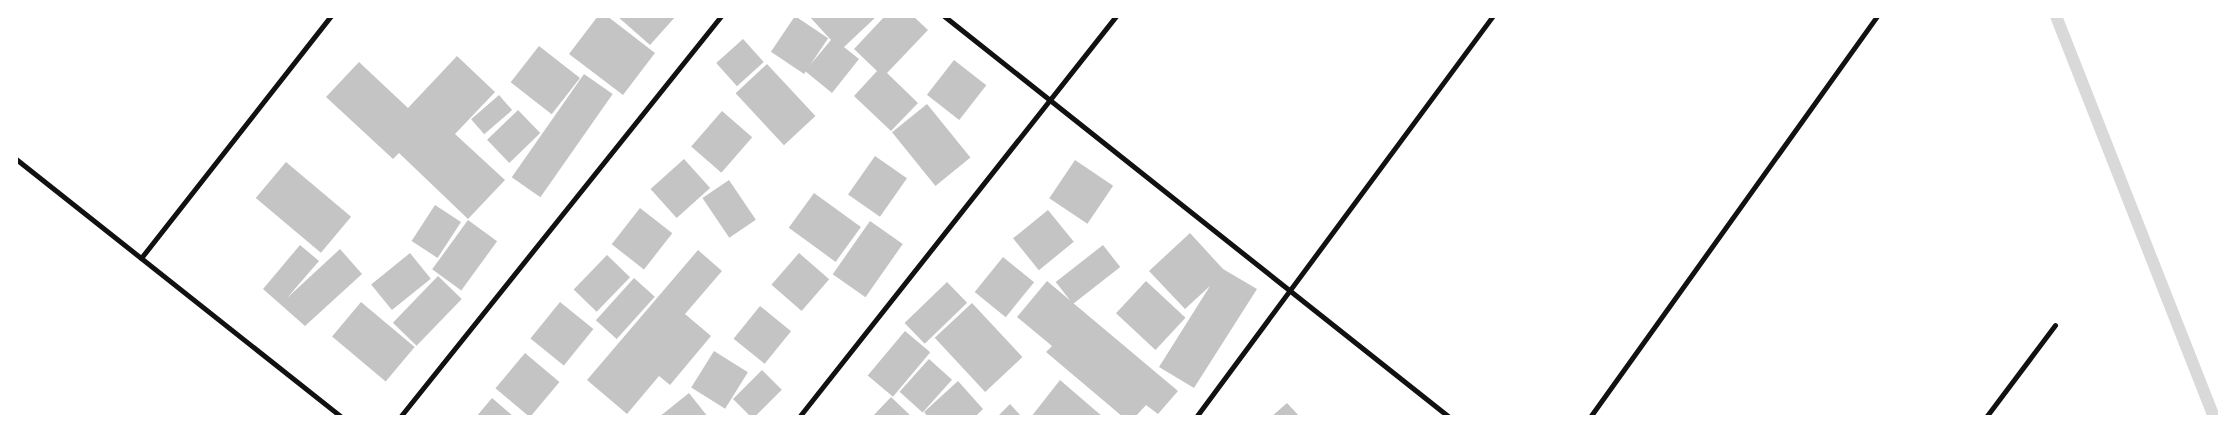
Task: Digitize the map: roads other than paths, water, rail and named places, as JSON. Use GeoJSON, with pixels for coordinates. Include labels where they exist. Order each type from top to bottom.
{"type":"FeatureCollection","features":[{"type":"Feature","properties":{"kind":"street"},"geometry":{"type":"LineString","coordinates":[[141,258],[331,16]]}},
{"type":"Feature","properties":{"kind":"street"},"geometry":{"type":"LineString","coordinates":[[400,417],[721,16]]}},
{"type":"Feature","properties":{"kind":"street"},"geometry":{"type":"LineString","coordinates":[[944,16],[1449,417]]}},
{"type":"Feature","properties":{"kind":"street"},"geometry":{"type":"LineString","coordinates":[[799,417],[1116,16]]}},
{"type":"Feature","properties":{"kind":"street"},"geometry":{"type":"LineString","coordinates":[[1196,417],[1291,292],[1493,16]]}},
{"type":"Feature","properties":{"kind":"street"},"geometry":{"type":"LineString","coordinates":[[1590,417],[1877,16]]}},
{"type":"Feature","properties":{"kind":"street"},"geometry":{"type":"LineString","coordinates":[[16,159],[342,417]]}},
{"type":"Feature","properties":{"kind":"street"},"geometry":{"type":"LineString","coordinates":[[1986,417],[2055,325]]}},
{"type":"Feature","properties":{"kind":"waterway"},"geometry":{"type":"LineString","coordinates":[[2056,16],[2214,417]]}}]}
